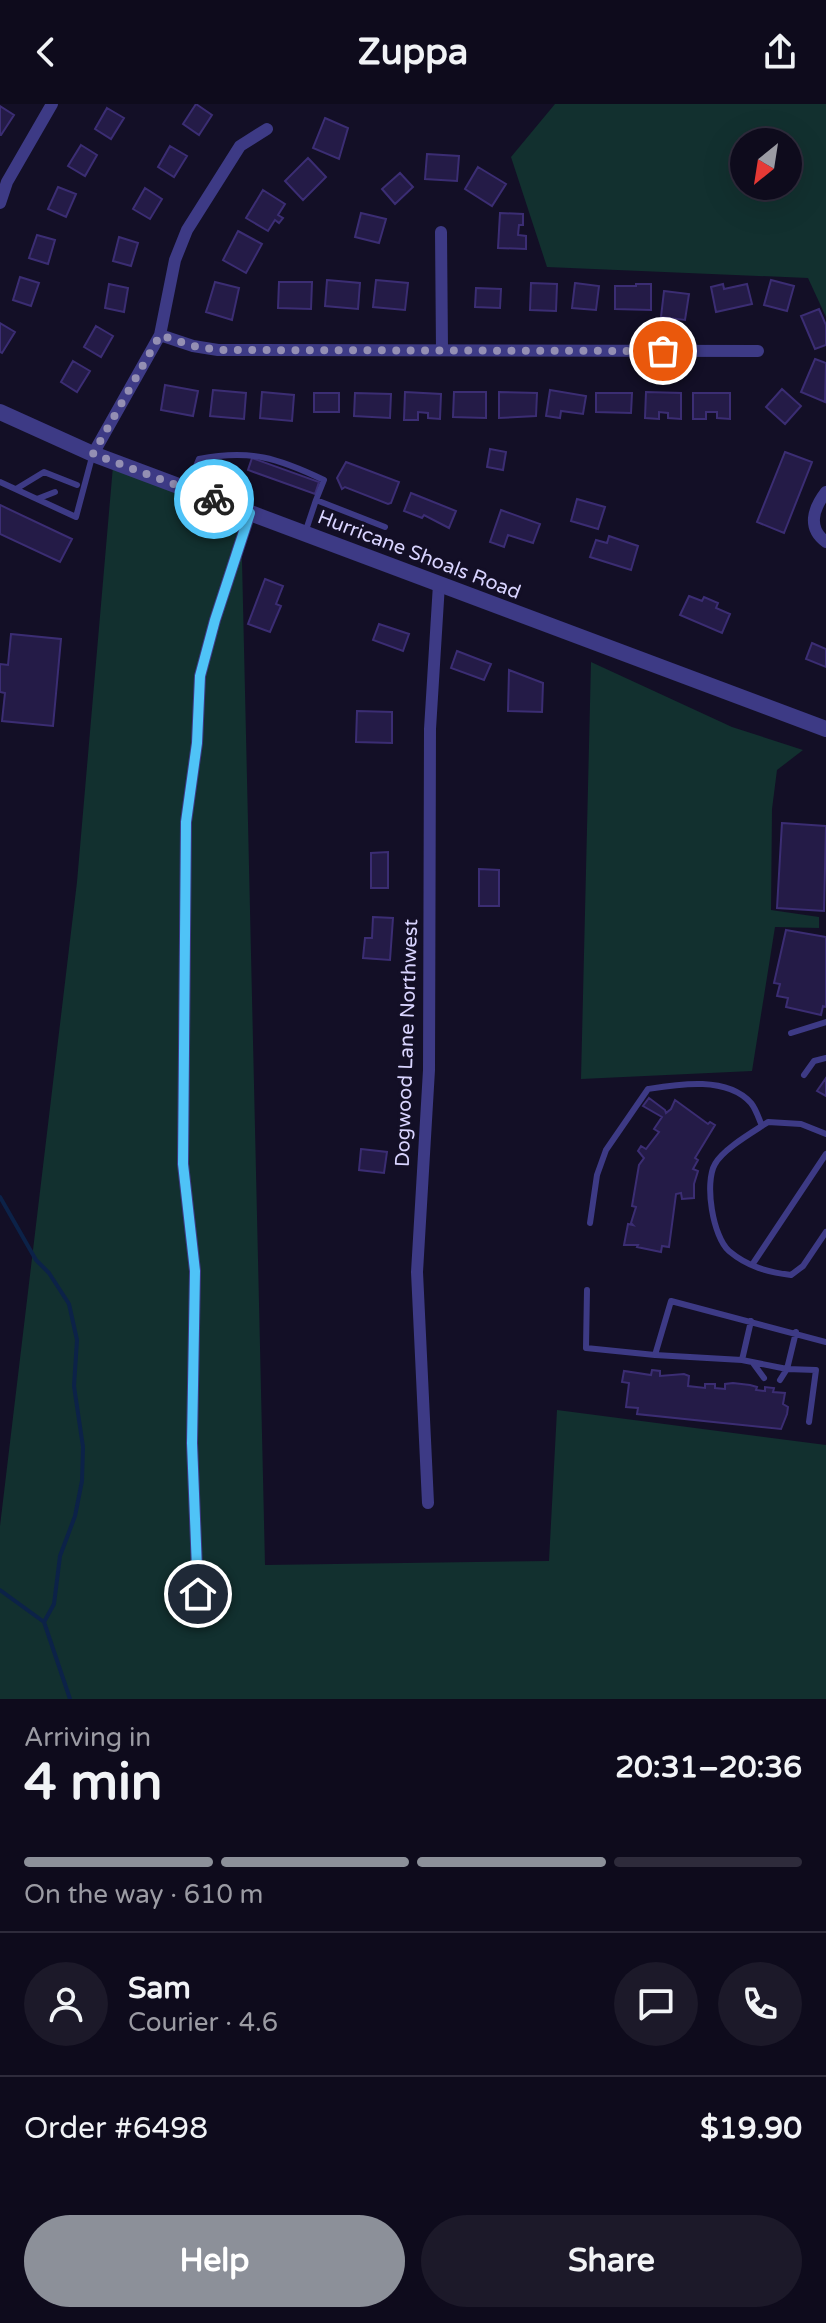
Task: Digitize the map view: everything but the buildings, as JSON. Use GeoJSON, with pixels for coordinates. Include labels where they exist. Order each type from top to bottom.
{"type":"FeatureCollection","features":[{"type":"Feature","properties":{"kind":"street"},"geometry":{"type":"LineString","coordinates":[[0,203],[7,182],[52,104]]}},
{"type":"Feature","properties":{"kind":"street"},"geometry":{"type":"LineString","coordinates":[[93,454],[160,335],[175,260],[187,230],[240,146],[267,129]]}},
{"type":"Feature","properties":{"kind":"street"},"geometry":{"type":"LineString","coordinates":[[441,232],[442,350]]}},
{"type":"Feature","properties":{"kind":"street"},"geometry":{"type":"LineString","coordinates":[[160,335],[218,350],[758,351]]}},
{"type":"Feature","properties":{"kind":"street","name":"Hurricane Shoals Road"},"geometry":{"type":"LineString","coordinates":[[0,412],[93,454],[826,729]]}},
{"type":"Feature","properties":{"kind":"street"},"geometry":{"type":"LineString","coordinates":[[826,492],[812,520],[814,530],[826,542]]}},
{"type":"Feature","properties":{"kind":"street"},"geometry":{"type":"LineString","coordinates":[[198,1594],[192,1443],[195,1271],[183,1164],[186,822],[197,743],[200,676],[250,513]]}},
{"type":"Feature","properties":{"kind":"street","name":"Dogwood Lane Northwest"},"geometry":{"type":"LineString","coordinates":[[428,1503],[417,1272],[429,1070],[430,729],[439,584]]}},
{"type":"Feature","properties":{"kind":"lane"},"geometry":{"type":"LineString","coordinates":[[187,489],[199,459],[228,453],[254,454],[324,480],[305,533]]}},
{"type":"Feature","properties":{"kind":"lane"},"geometry":{"type":"LineString","coordinates":[[0,482],[76,517],[93,454]]}},
{"type":"Feature","properties":{"kind":"lane"},"geometry":{"type":"LineString","coordinates":[[15,490],[44,472],[77,485]]}},
{"type":"Feature","properties":{"kind":"lane"},"geometry":{"type":"LineString","coordinates":[[68,488],[86,481]]}},
{"type":"Feature","properties":{"kind":"lane"},"geometry":{"type":"LineString","coordinates":[[37,499],[55,492]]}},
{"type":"Feature","properties":{"kind":"lane"},"geometry":{"type":"LineString","coordinates":[[316,500],[385,527]]}},
{"type":"Feature","properties":{"kind":"lane"},"geometry":{"type":"LineString","coordinates":[[791,1033],[826,1022]]}},
{"type":"Feature","properties":{"kind":"lane"},"geometry":{"type":"LineString","coordinates":[[804,1075],[814,1061],[826,1058]]}},
{"type":"Feature","properties":{"kind":"lane"},"geometry":{"type":"LineString","coordinates":[[590,1223],[597,1175],[606,1150],[648,1089],[671,1085],[724,1086],[751,1103],[762,1126]]}},
{"type":"Feature","properties":{"kind":"lane"},"geometry":{"type":"LineString","coordinates":[[826,1134],[801,1124],[768,1122],[716,1162],[710,1178],[710,1208],[727,1250],[762,1271],[791,1275],[803,1266],[826,1232]]}},
{"type":"Feature","properties":{"kind":"lane"},"geometry":{"type":"LineString","coordinates":[[752,1265],[826,1154]]}},
{"type":"Feature","properties":{"kind":"lane"},"geometry":{"type":"LineString","coordinates":[[587,1290],[586,1348],[742,1360],[787,1369],[816,1370],[809,1422]]}},
{"type":"Feature","properties":{"kind":"lane"},"geometry":{"type":"LineString","coordinates":[[655,1355],[671,1301],[826,1342]]}},
{"type":"Feature","properties":{"kind":"lane"},"geometry":{"type":"LineString","coordinates":[[742,1360],[751,1321]]}},
{"type":"Feature","properties":{"kind":"lane"},"geometry":{"type":"LineString","coordinates":[[780,1380],[787,1369],[796,1332]]}},
{"type":"Feature","properties":{"kind":"lane"},"geometry":{"type":"LineString","coordinates":[[753,1363],[764,1378]]}},
{"type":"Feature","properties":{"kind":"green space"},"geometry":{"type":"Polygon","coordinates":[[[555,104],[826,104],[826,317],[808,278],[547,267],[511,157],[555,104]]]}},
{"type":"Feature","properties":{"kind":"green space"},"geometry":{"type":"Polygon","coordinates":[[[113,466],[241,517],[265,1565],[549,1561],[557,1410],[826,1445],[826,1699],[0,1699],[0,1526],[77,882],[113,466]]]}},
{"type":"Feature","properties":{"kind":"green space"},"geometry":{"type":"Polygon","coordinates":[[[591,662],[732,727],[803,750],[777,770],[772,809],[771,910],[819,917],[819,928],[775,927],[752,1071],[581,1079],[591,662]]]}},
{"type":"Feature","properties":{"kind":"waterway"},"geometry":{"type":"LineString","coordinates":[[0,1197],[36,1260],[49,1273],[69,1304],[77,1340],[74,1386],[83,1447],[82,1481],[75,1516],[60,1556],[54,1604],[44,1622]]}},
{"type":"Feature","properties":{"kind":"waterway"},"geometry":{"type":"LineString","coordinates":[[0,1590],[44,1622],[70,1699]]}},
{"type":"Feature","properties":{"kind":"way so far"},"geometry":{"type":"LineString","coordinates":[[214,499],[93,454],[160,335],[218,350],[663,351]]}},
{"type":"Feature","properties":{"kind":"route"},"geometry":{"type":"LineString","coordinates":[[198,1594],[192,1443],[195,1271],[183,1164],[186,822],[197,743],[200,676],[250,513],[214,499]]}}]}
